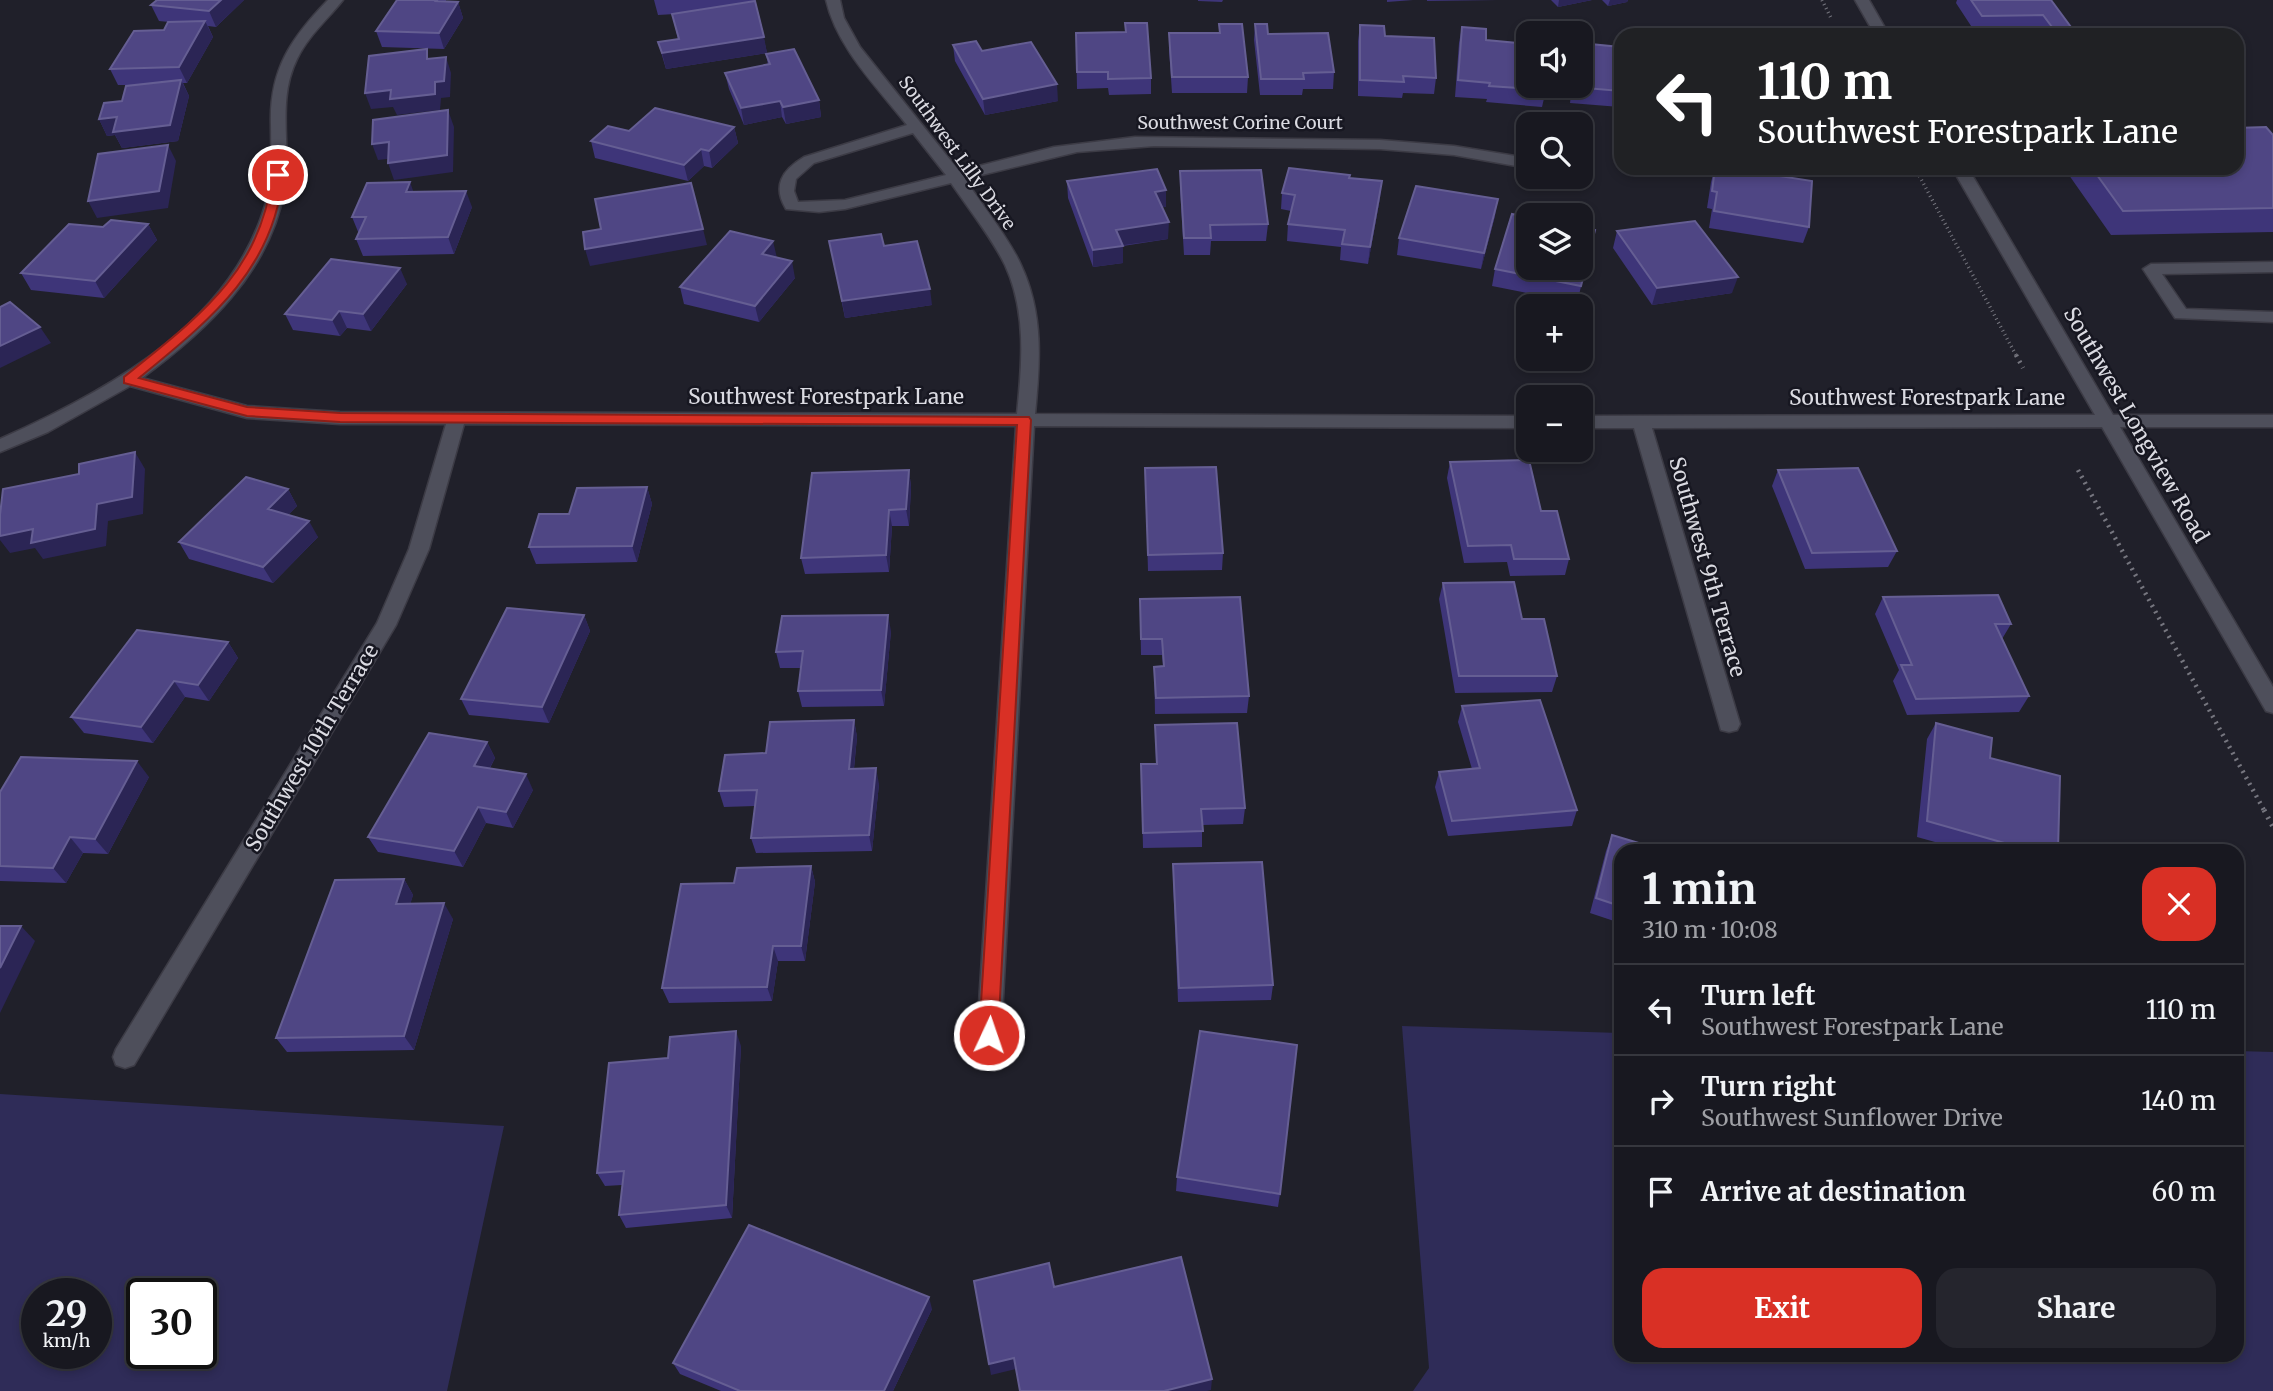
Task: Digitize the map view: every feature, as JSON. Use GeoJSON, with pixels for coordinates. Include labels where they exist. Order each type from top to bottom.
{"type":"FeatureCollection","features":[{"type":"Feature","properties":{"kind":"street"},"geometry":{"type":"LineString","coordinates":[[0,446],[44,428],[128,380],[206,317],[244,272],[262,234],[276,194],[279,156],[278,96],[291,55],[315,20],[336,0]]}},
{"type":"Feature","properties":{"kind":"street","name":"Southwest Lilly Drive"},"geometry":{"type":"LineString","coordinates":[[833,0],[837,18],[854,48],[956,178],[1013,265],[1021,285],[1032,354],[1025,420],[989,1035]]}},
{"type":"Feature","properties":{"kind":"street"},"geometry":{"type":"LineString","coordinates":[[1862,0],[1878,28]]}},
{"type":"Feature","properties":{"kind":"street","name":"Southwest Corine Court"},"geometry":{"type":"LineString","coordinates":[[915,127],[809,160],[794,169],[786,184],[786,196],[792,206],[811,209],[844,206],[1025,158],[1079,147],[1136,142],[1345,142],[1412,146],[1516,161]]}},
{"type":"Feature","properties":{"kind":"street","name":"Southwest Longview Road"},"geometry":{"type":"LineString","coordinates":[[1963,175],[2273,705]]}},
{"type":"Feature","properties":{"kind":"street"},"geometry":{"type":"LineString","coordinates":[[2273,267],[2151,269],[2181,314],[2273,317]]}},
{"type":"Feature","properties":{"kind":"street","name":"Southwest Forestpark Lane"},"geometry":{"type":"LineString","coordinates":[[128,380],[247,412],[340,418],[1516,422]]}},
{"type":"Feature","properties":{"kind":"street","name":"Southwest 10th Terrace"},"geometry":{"type":"LineString","coordinates":[[125,1057],[386,625],[419,549],[457,418]]}},
{"type":"Feature","properties":{"kind":"street","name":"Southwest Forestpark Lane"},"geometry":{"type":"LineString","coordinates":[[1593,422],[2273,421]]}},
{"type":"Feature","properties":{"kind":"street","name":"Southwest 9th Terrace"},"geometry":{"type":"LineString","coordinates":[[1642,422],[1729,724]]}},
{"type":"Feature","properties":{"kind":"path"},"geometry":{"type":"LineString","coordinates":[[1919,175],[2023,368]]}},
{"type":"Feature","properties":{"kind":"path"},"geometry":{"type":"LineString","coordinates":[[2078,470],[2273,827]]}},
{"type":"Feature","properties":{"kind":"shaded area"},"geometry":{"type":"Polygon","coordinates":[[[1402,1026],[1614,1033],[1614,1362],[2244,1362],[2244,1051],[2273,1052],[2273,1391],[1413,1391],[1429,1368],[1402,1026]]]}},
{"type":"Feature","properties":{"kind":"shaded area"},"geometry":{"type":"Polygon","coordinates":[[[0,1094],[504,1126],[447,1391],[0,1391],[0,1094]]]}},
{"type":"Feature","properties":{"kind":"building"},"geometry":{"type":"Polygon","coordinates":[[[157,0],[221,0],[209,11],[151,5],[157,0]]]}},
{"type":"Feature","properties":{"kind":"building"},"geometry":{"type":"Polygon","coordinates":[[[397,0],[458,2],[439,33],[376,31],[397,0]]]}},
{"type":"Feature","properties":{"kind":"building"},"geometry":{"type":"Polygon","coordinates":[[[1971,0],[2051,0],[2071,27],[2089,28],[2053,28],[2043,15],[1982,16],[1971,0]]]}},
{"type":"Feature","properties":{"kind":"building"},"geometry":{"type":"Polygon","coordinates":[[[755,1],[764,37],[662,53],[658,42],[679,39],[672,14],[755,1]]]}},
{"type":"Feature","properties":{"kind":"building"},"geometry":{"type":"Polygon","coordinates":[[[205,21],[179,67],[110,69],[134,31],[164,30],[168,22],[205,21]]]}},
{"type":"Feature","properties":{"kind":"building"},"geometry":{"type":"Polygon","coordinates":[[[1125,23],[1147,23],[1151,78],[1108,79],[1108,72],[1077,72],[1076,33],[1126,32],[1125,23]]]}},
{"type":"Feature","properties":{"kind":"building"},"geometry":{"type":"Polygon","coordinates":[[[1219,24],[1242,24],[1248,77],[1172,77],[1169,33],[1220,33],[1219,24]]]}},
{"type":"Feature","properties":{"kind":"building"},"geometry":{"type":"Polygon","coordinates":[[[1255,24],[1267,24],[1268,34],[1328,33],[1334,72],[1303,73],[1304,79],[1261,79],[1255,24]]]}},
{"type":"Feature","properties":{"kind":"building"},"geometry":{"type":"Polygon","coordinates":[[[1360,25],[1384,26],[1385,36],[1434,38],[1436,78],[1403,76],[1404,82],[1360,80],[1360,25]]]}},
{"type":"Feature","properties":{"kind":"building"},"geometry":{"type":"Polygon","coordinates":[[[1462,27],[1486,29],[1486,40],[1516,43],[1516,88],[1458,80],[1462,27]]]}},
{"type":"Feature","properties":{"kind":"building"},"geometry":{"type":"Polygon","coordinates":[[[976,41],[982,51],[1031,42],[1057,84],[983,99],[953,45],[976,41]]]}},
{"type":"Feature","properties":{"kind":"building"},"geometry":{"type":"Polygon","coordinates":[[[1593,44],[1614,46],[1614,90],[1593,89],[1593,44]]]}},
{"type":"Feature","properties":{"kind":"building"},"geometry":{"type":"Polygon","coordinates":[[[427,49],[427,59],[446,57],[444,81],[435,82],[435,94],[390,99],[391,90],[365,93],[369,56],[427,49]]]}},
{"type":"Feature","properties":{"kind":"building"},"geometry":{"type":"Polygon","coordinates":[[[794,49],[819,100],[783,107],[780,101],[741,108],[725,73],[770,64],[766,54],[794,49]]]}},
{"type":"Feature","properties":{"kind":"building"},"geometry":{"type":"Polygon","coordinates":[[[181,80],[170,125],[113,132],[117,117],[99,119],[104,103],[122,101],[126,86],[181,80]]]}},
{"type":"Feature","properties":{"kind":"building"},"geometry":{"type":"Polygon","coordinates":[[[655,108],[734,127],[709,151],[701,149],[684,165],[591,141],[608,126],[629,131],[655,108]]]}},
{"type":"Feature","properties":{"kind":"building"},"geometry":{"type":"Polygon","coordinates":[[[448,110],[447,155],[388,163],[389,142],[372,144],[373,120],[448,110]]]}},
{"type":"Feature","properties":{"kind":"building"},"geometry":{"type":"Polygon","coordinates":[[[2266,127],[2273,135],[2273,208],[2123,211],[2097,175],[2244,175],[2244,128],[2266,127]]]}},
{"type":"Feature","properties":{"kind":"building"},"geometry":{"type":"Polygon","coordinates":[[[168,145],[159,191],[88,201],[98,154],[168,145]]]}},
{"type":"Feature","properties":{"kind":"building"},"geometry":{"type":"Polygon","coordinates":[[[1289,168],[1382,181],[1370,247],[1342,244],[1345,230],[1288,224],[1295,195],[1282,193],[1289,168]]]}},
{"type":"Feature","properties":{"kind":"building"},"geometry":{"type":"Polygon","coordinates":[[[1157,169],[1166,190],[1155,192],[1169,222],[1116,230],[1123,246],[1093,250],[1067,181],[1157,169]]]}},
{"type":"Feature","properties":{"kind":"building"},"geometry":{"type":"Polygon","coordinates":[[[1261,170],[1268,224],[1210,225],[1211,238],[1184,238],[1180,171],[1261,170]]]}},
{"type":"Feature","properties":{"kind":"building"},"geometry":{"type":"Polygon","coordinates":[[[1714,175],[1773,175],[1812,181],[1809,227],[1714,211],[1717,192],[1712,191],[1714,175]]]}},
{"type":"Feature","properties":{"kind":"building"},"geometry":{"type":"Polygon","coordinates":[[[410,182],[406,192],[466,191],[448,237],[356,239],[366,217],[352,217],[367,183],[410,182]]]}},
{"type":"Feature","properties":{"kind":"building"},"geometry":{"type":"Polygon","coordinates":[[[691,183],[703,229],[585,249],[583,232],[601,229],[595,199],[691,183]]]}},
{"type":"Feature","properties":{"kind":"building"},"geometry":{"type":"Polygon","coordinates":[[[1416,186],[1498,199],[1484,253],[1399,238],[1416,186]]]}},
{"type":"Feature","properties":{"kind":"building"},"geometry":{"type":"Polygon","coordinates":[[[1512,214],[1516,215],[1516,273],[1495,269],[1512,214]]]}},
{"type":"Feature","properties":{"kind":"building"},"geometry":{"type":"Polygon","coordinates":[[[111,220],[148,224],[95,281],[21,273],[69,224],[103,227],[111,220]]]}},
{"type":"Feature","properties":{"kind":"building"},"geometry":{"type":"Polygon","coordinates":[[[1695,221],[1738,277],[1657,288],[1617,231],[1695,221]]]}},
{"type":"Feature","properties":{"kind":"building"},"geometry":{"type":"Polygon","coordinates":[[[730,231],[773,241],[762,254],[792,261],[755,306],[680,287],[730,231]]]}},
{"type":"Feature","properties":{"kind":"building"},"geometry":{"type":"Polygon","coordinates":[[[881,234],[884,246],[917,241],[930,289],[842,301],[829,241],[881,234]]]}},
{"type":"Feature","properties":{"kind":"building"},"geometry":{"type":"Polygon","coordinates":[[[331,259],[400,268],[363,314],[339,311],[332,320],[285,314],[331,259]]]}},
{"type":"Feature","properties":{"kind":"building"},"geometry":{"type":"Polygon","coordinates":[[[1551,280],[1582,280],[1581,286],[1551,280]]]}},
{"type":"Feature","properties":{"kind":"building"},"geometry":{"type":"Polygon","coordinates":[[[10,302],[40,327],[0,346],[0,307],[10,302]]]}},
{"type":"Feature","properties":{"kind":"building"},"geometry":{"type":"Polygon","coordinates":[[[135,452],[132,497],[97,504],[95,529],[31,543],[33,529],[0,536],[3,489],[79,474],[79,464],[135,452]]]}},
{"type":"Feature","properties":{"kind":"building"},"geometry":{"type":"Polygon","coordinates":[[[1450,462],[1529,462],[1541,511],[1557,511],[1569,559],[1514,559],[1511,545],[1468,546],[1450,462]]]}},
{"type":"Feature","properties":{"kind":"building"},"geometry":{"type":"Polygon","coordinates":[[[1216,467],[1223,553],[1148,555],[1145,468],[1216,467]]]}},
{"type":"Feature","properties":{"kind":"building"},"geometry":{"type":"Polygon","coordinates":[[[1858,468],[1897,551],[1812,553],[1778,470],[1858,468]]]}},
{"type":"Feature","properties":{"kind":"building"},"geometry":{"type":"Polygon","coordinates":[[[909,470],[906,509],[889,510],[886,555],[801,558],[812,473],[909,470]]]}},
{"type":"Feature","properties":{"kind":"building"},"geometry":{"type":"Polygon","coordinates":[[[246,477],[288,489],[268,509],[309,521],[263,567],[179,542],[246,477]]]}},
{"type":"Feature","properties":{"kind":"building"},"geometry":{"type":"Polygon","coordinates":[[[647,487],[632,546],[529,547],[539,514],[569,514],[577,488],[647,487]]]}},
{"type":"Feature","properties":{"kind":"building"},"geometry":{"type":"Polygon","coordinates":[[[1514,582],[1522,619],[1544,619],[1557,676],[1459,676],[1443,583],[1514,582]]]}},
{"type":"Feature","properties":{"kind":"building"},"geometry":{"type":"Polygon","coordinates":[[[1998,595],[2011,624],[1995,624],[2029,696],[1916,699],[1901,665],[1912,665],[1883,597],[1998,595]]]}},
{"type":"Feature","properties":{"kind":"building"},"geometry":{"type":"Polygon","coordinates":[[[1240,597],[1249,696],[1156,698],[1154,667],[1164,666],[1162,639],[1141,639],[1140,599],[1240,597]]]}},
{"type":"Feature","properties":{"kind":"building"},"geometry":{"type":"Polygon","coordinates":[[[507,608],[584,615],[542,707],[461,699],[507,608]]]}},
{"type":"Feature","properties":{"kind":"building"},"geometry":{"type":"Polygon","coordinates":[[[888,615],[881,690],[798,691],[803,651],[776,652],[782,616],[888,615]]]}},
{"type":"Feature","properties":{"kind":"building"},"geometry":{"type":"Polygon","coordinates":[[[137,630],[228,642],[198,685],[174,681],[141,727],[71,717],[137,630]]]}},
{"type":"Feature","properties":{"kind":"building"},"geometry":{"type":"Polygon","coordinates":[[[1540,700],[1577,810],[1452,821],[1439,772],[1480,768],[1462,706],[1540,700]]]}},
{"type":"Feature","properties":{"kind":"building"},"geometry":{"type":"Polygon","coordinates":[[[854,720],[849,769],[876,768],[869,835],[751,838],[757,790],[719,791],[725,755],[766,753],[770,722],[854,720]]]}},
{"type":"Feature","properties":{"kind":"building"},"geometry":{"type":"Polygon","coordinates":[[[1237,723],[1245,808],[1201,809],[1203,831],[1143,833],[1141,764],[1157,764],[1155,725],[1237,723]]]}},
{"type":"Feature","properties":{"kind":"building"},"geometry":{"type":"Polygon","coordinates":[[[1936,723],[1992,738],[1990,758],[2060,776],[2058,844],[2008,844],[1927,821],[1936,723]]]}},
{"type":"Feature","properties":{"kind":"building"},"geometry":{"type":"Polygon","coordinates":[[[429,733],[487,742],[474,766],[526,774],[506,812],[478,807],[454,851],[368,837],[429,733]]]}},
{"type":"Feature","properties":{"kind":"building"},"geometry":{"type":"Polygon","coordinates":[[[21,757],[137,761],[95,839],[70,837],[53,868],[0,866],[0,792],[21,757]]]}},
{"type":"Feature","properties":{"kind":"building"},"geometry":{"type":"Polygon","coordinates":[[[1612,835],[1642,844],[1614,844],[1614,904],[1596,898],[1612,835]]]}},
{"type":"Feature","properties":{"kind":"building"},"geometry":{"type":"Polygon","coordinates":[[[1262,862],[1273,985],[1179,988],[1173,864],[1262,862]]]}},
{"type":"Feature","properties":{"kind":"building"},"geometry":{"type":"Polygon","coordinates":[[[811,866],[801,946],[773,946],[767,987],[662,988],[681,884],[734,883],[737,868],[811,866]]]}},
{"type":"Feature","properties":{"kind":"building"},"geometry":{"type":"Polygon","coordinates":[[[404,879],[396,904],[444,903],[404,1036],[276,1038],[335,880],[404,879]]]}},
{"type":"Feature","properties":{"kind":"building"},"geometry":{"type":"Polygon","coordinates":[[[0,926],[21,926],[0,968],[0,926]]]}},
{"type":"Feature","properties":{"kind":"building"},"geometry":{"type":"Polygon","coordinates":[[[736,1031],[726,1205],[619,1215],[624,1171],[597,1173],[609,1063],[668,1058],[670,1037],[736,1031]]]}},
{"type":"Feature","properties":{"kind":"building"},"geometry":{"type":"Polygon","coordinates":[[[1200,1031],[1297,1045],[1280,1194],[1177,1177],[1200,1031]]]}},
{"type":"Feature","properties":{"kind":"building"},"geometry":{"type":"Polygon","coordinates":[[[749,1225],[929,1297],[884,1391],[740,1391],[673,1363],[749,1225]]]}},
{"type":"Feature","properties":{"kind":"building"},"geometry":{"type":"Polygon","coordinates":[[[1181,1257],[1212,1379],[1164,1391],[1020,1391],[1014,1358],[989,1364],[974,1281],[1049,1263],[1054,1287],[1181,1257]]]}},
{"type":"Feature","properties":{"kind":"route"},"geometry":{"type":"LineString","coordinates":[[278,175],[276,194],[262,234],[244,272],[206,317],[128,380],[247,412],[340,418],[1025,420],[989,1035]]}}]}
